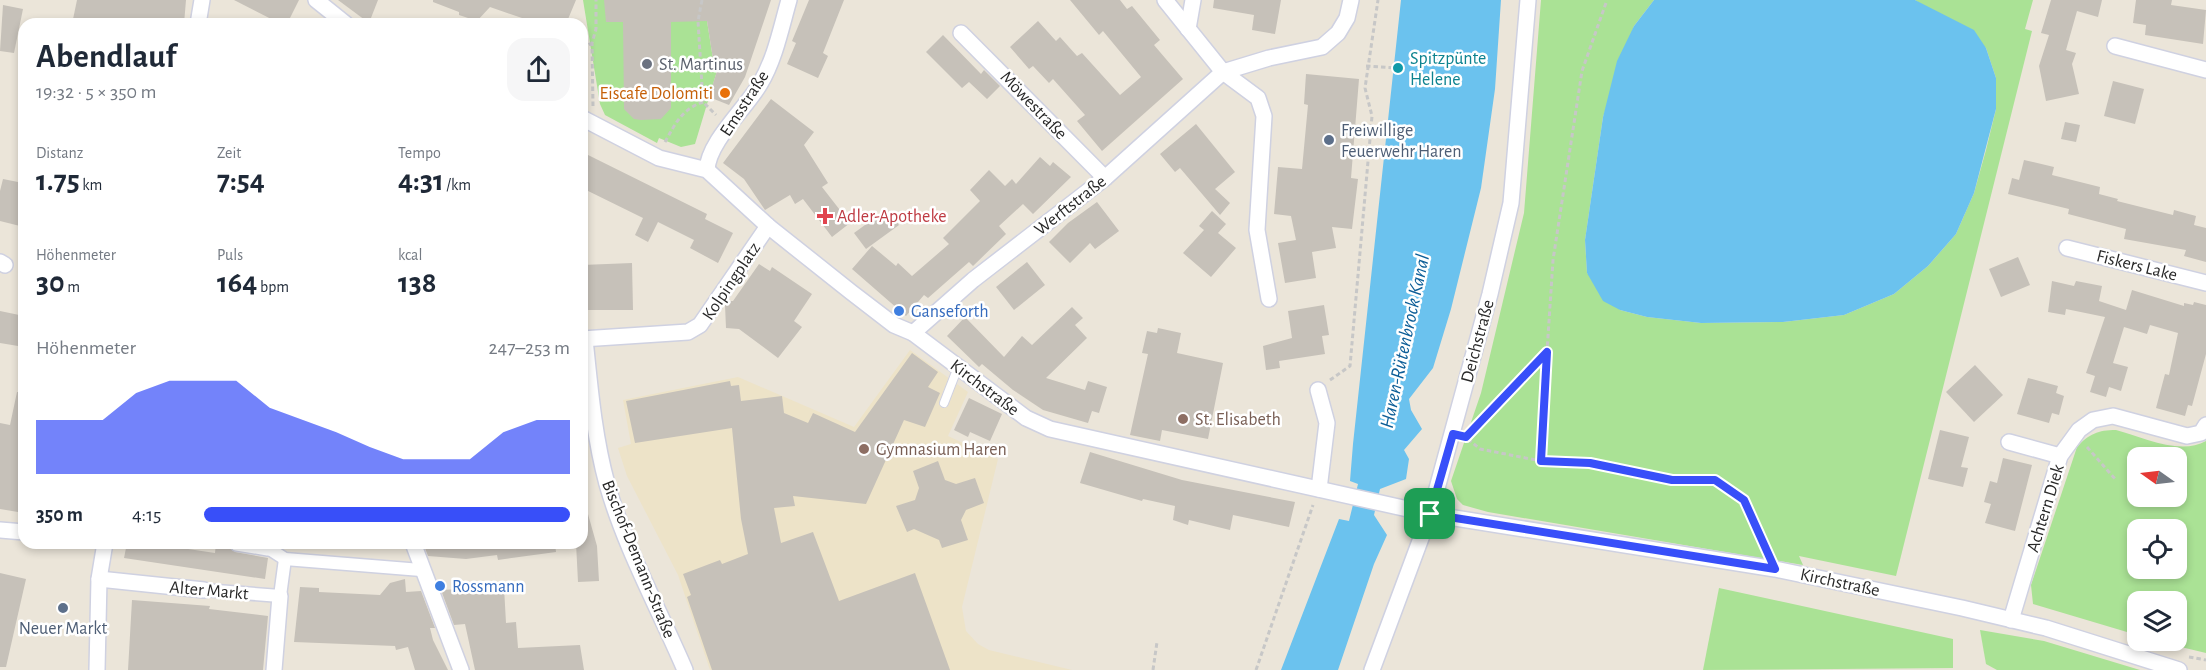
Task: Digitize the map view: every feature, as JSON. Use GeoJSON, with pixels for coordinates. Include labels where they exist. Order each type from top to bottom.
{"type":"FeatureCollection","features":[{"type":"Feature","properties":{"kind":"street"},"geometry":{"type":"LineString","coordinates":[[199,18],[202,0]]}},
{"type":"Feature","properties":{"kind":"street"},"geometry":{"type":"LineString","coordinates":[[316,0],[338,18]]}},
{"type":"Feature","properties":{"kind":"street","name":"Emsstraße"},"geometry":{"type":"LineString","coordinates":[[707,170],[707,162],[730,124],[760,85],[771,62],[789,0]]}},
{"type":"Feature","properties":{"kind":"street"},"geometry":{"type":"LineString","coordinates":[[1165,0],[1222,72],[1258,98],[1264,116],[1257,230],[1269,298]]}},
{"type":"Feature","properties":{"kind":"street"},"geometry":{"type":"LineString","coordinates":[[1188,29],[1193,0]]}},
{"type":"Feature","properties":{"kind":"street"},"geometry":{"type":"LineString","coordinates":[[1222,72],[1269,58],[1322,47],[1338,33],[1347,18],[1351,0]]}},
{"type":"Feature","properties":{"kind":"street","name":"Deichstraße"},"geometry":{"type":"LineString","coordinates":[[1372,670],[1460,436],[1511,203],[1528,0]]}},
{"type":"Feature","properties":{"kind":"street","name":"Möwestraße"},"geometry":{"type":"LineString","coordinates":[[961,33],[1105,178]]}},
{"type":"Feature","properties":{"kind":"street"},"geometry":{"type":"LineString","coordinates":[[2115,46],[2206,70]]}},
{"type":"Feature","properties":{"kind":"street","name":"Werftstraße"},"geometry":{"type":"LineString","coordinates":[[913,333],[972,280],[1105,178],[1222,72]]}},
{"type":"Feature","properties":{"kind":"street"},"geometry":{"type":"LineString","coordinates":[[588,121],[659,158],[707,170]]}},
{"type":"Feature","properties":{"kind":"street","name":"Kirchstraße"},"geometry":{"type":"LineString","coordinates":[[707,170],[768,226],[894,325],[913,333],[1026,418],[1050,429],[1430,514],[1775,569],[2011,620],[2123,650],[2179,670]]}},
{"type":"Feature","properties":{"kind":"street","name":"Kolpingplatz"},"geometry":{"type":"LineString","coordinates":[[588,339],[688,332],[700,325],[768,226]]}},
{"type":"Feature","properties":{"kind":"street","name":"Fiskers Lake"},"geometry":{"type":"LineString","coordinates":[[2067,248],[2206,283]]}},
{"type":"Feature","properties":{"kind":"street"},"geometry":{"type":"LineString","coordinates":[[1318,390],[1327,423],[1319,489]]}},
{"type":"Feature","properties":{"kind":"street","name":"Achtern Diek"},"geometry":{"type":"LineString","coordinates":[[2011,620],[2060,456],[2075,435],[2093,420],[2113,417],[2187,436],[2201,433],[2206,425]]}},
{"type":"Feature","properties":{"kind":"street","name":"Bischof-Demann-Straße"},"geometry":{"type":"LineString","coordinates":[[588,426],[615,508],[685,670]]}},
{"type":"Feature","properties":{"kind":"street"},"geometry":{"type":"LineString","coordinates":[[2009,442],[2060,456]]}},
{"type":"Feature","properties":{"kind":"street"},"geometry":{"type":"LineString","coordinates":[[0,530],[18,532]]}},
{"type":"Feature","properties":{"kind":"street"},"geometry":{"type":"LineString","coordinates":[[97,670],[99,579],[104,549]]}},
{"type":"Feature","properties":{"kind":"street"},"geometry":{"type":"LineString","coordinates":[[270,549],[285,559],[421,570]]}},
{"type":"Feature","properties":{"kind":"street"},"geometry":{"type":"LineString","coordinates":[[415,549],[461,670]]}},
{"type":"Feature","properties":{"kind":"street"},"geometry":{"type":"LineString","coordinates":[[274,670],[285,559]]}},
{"type":"Feature","properties":{"kind":"street","name":"Alter Markt"},"geometry":{"type":"LineString","coordinates":[[99,579],[280,596]]}},
{"type":"Feature","properties":{"kind":"lane"},"geometry":{"type":"LineString","coordinates":[[944,402],[958,367]]}},
{"type":"Feature","properties":{"kind":"path"},"geometry":{"type":"LineString","coordinates":[[596,0],[596,29],[592,43],[593,106],[604,124],[602,129]]}},
{"type":"Feature","properties":{"kind":"path"},"geometry":{"type":"LineString","coordinates":[[702,0],[698,21],[703,102],[709,110],[730,124]]}},
{"type":"Feature","properties":{"kind":"path"},"geometry":{"type":"LineString","coordinates":[[1318,390],[1342,369],[1350,366],[1372,116],[1365,88],[1366,66],[1378,0]]}},
{"type":"Feature","properties":{"kind":"path"},"geometry":{"type":"LineString","coordinates":[[1541,461],[1553,260],[1582,71],[1607,0]]}},
{"type":"Feature","properties":{"kind":"path"},"geometry":{"type":"LineString","coordinates":[[588,45],[592,43]]}},
{"type":"Feature","properties":{"kind":"path"},"geometry":{"type":"LineString","coordinates":[[1366,66],[1398,68]]}},
{"type":"Feature","properties":{"kind":"path"},"geometry":{"type":"LineString","coordinates":[[664,144],[679,117],[693,105],[703,102]]}},
{"type":"Feature","properties":{"kind":"path"},"geometry":{"type":"LineString","coordinates":[[1547,352],[1460,436],[1480,449],[1541,461],[1590,463],[1672,480],[1715,480],[1744,500],[1775,569]]}},
{"type":"Feature","properties":{"kind":"path"},"geometry":{"type":"LineString","coordinates":[[2075,435],[2116,480]]}},
{"type":"Feature","properties":{"kind":"path"},"geometry":{"type":"LineString","coordinates":[[1256,670],[1319,489]]}},
{"type":"Feature","properties":{"kind":"path"},"geometry":{"type":"LineString","coordinates":[[1153,670],[1157,642]]}},
{"type":"Feature","properties":{"kind":"shaded area"},"geometry":{"type":"Polygon","coordinates":[[[910,350],[968,392],[948,436],[998,459],[962,607],[966,631],[978,644],[989,650],[1072,670],[710,670],[678,575],[627,476],[618,448],[631,444],[623,400],[738,377],[854,427],[910,350]]]}},
{"type":"Feature","properties":{"kind":"green space"},"geometry":{"type":"Polygon","coordinates":[[[583,0],[711,0],[707,21],[713,59],[720,61],[695,144],[681,147],[659,138],[657,143],[605,115],[600,104],[588,18],[586,18],[583,0]]]}},
{"type":"Feature","properties":{"kind":"green space"},"geometry":{"type":"Polygon","coordinates":[[[1541,0],[1654,0],[1634,26],[1603,117],[1585,240],[1587,273],[1620,310],[1647,317],[1701,323],[1783,322],[1844,315],[1894,294],[1928,266],[1956,234],[1974,193],[1996,109],[1996,78],[1986,48],[1915,0],[2033,0],[2025,29],[2032,31],[1896,576],[1799,556],[1803,565],[1488,512],[1463,505],[1457,499],[1451,481],[1481,393],[1524,213],[1541,0]]]}},
{"type":"Feature","properties":{"kind":"green space"},"geometry":{"type":"Polygon","coordinates":[[[2116,430],[2173,446],[2185,447],[2206,441],[2206,653],[2187,648],[2187,591],[2127,591],[2127,632],[2033,604],[2031,585],[2077,447],[2099,432],[2116,430]]]}},
{"type":"Feature","properties":{"kind":"green space"},"geometry":{"type":"Polygon","coordinates":[[[1719,588],[1953,639],[1953,668],[1703,670],[1719,588]]]}},
{"type":"Feature","properties":{"kind":"green space"},"geometry":{"type":"Polygon","coordinates":[[[1980,630],[2044,641],[2140,670],[1997,670],[1986,664],[1980,630]]]}},
{"type":"Feature","properties":{"kind":"water","name":"Haren-Rütenbrock Kanal"},"geometry":{"type":"Polygon","coordinates":[[[1401,0],[1501,0],[1495,89],[1481,188],[1451,309],[1433,368],[1409,399],[1411,410],[1422,429],[1404,450],[1409,459],[1406,479],[1380,489],[1374,515],[1387,535],[1374,564],[1338,670],[1281,670],[1339,519],[1349,521],[1358,484],[1350,481],[1353,444],[1401,0]]]}},
{"type":"Feature","properties":{"kind":"water"},"geometry":{"type":"Polygon","coordinates":[[[1654,0],[1915,0],[1974,30],[1986,48],[1996,78],[1996,109],[1974,193],[1956,234],[1928,266],[1894,294],[1844,315],[1783,322],[1701,323],[1647,317],[1620,310],[1603,301],[1587,273],[1585,240],[1603,117],[1617,61],[1634,26],[1654,0]]]}},
{"type":"Feature","properties":{"kind":"building"},"geometry":{"type":"Polygon","coordinates":[[[77,0],[186,0],[184,18],[73,18],[77,0]]]}},
{"type":"Feature","properties":{"kind":"building"},"geometry":{"type":"Polygon","coordinates":[[[234,0],[299,0],[290,18],[269,18],[234,0]]]}},
{"type":"Feature","properties":{"kind":"building"},"geometry":{"type":"Polygon","coordinates":[[[338,0],[378,0],[371,18],[362,18],[338,0]]]}},
{"type":"Feature","properties":{"kind":"building"},"geometry":{"type":"Polygon","coordinates":[[[433,0],[576,0],[568,18],[522,18],[490,7],[480,18],[468,18],[433,0]]]}},
{"type":"Feature","properties":{"kind":"building"},"geometry":{"type":"Polygon","coordinates":[[[604,0],[771,0],[745,77],[729,105],[709,97],[720,61],[713,59],[707,21],[671,22],[671,108],[661,119],[641,120],[634,119],[624,109],[623,22],[606,22],[604,0]]]}},
{"type":"Feature","properties":{"kind":"building"},"geometry":{"type":"Polygon","coordinates":[[[809,0],[844,0],[823,53],[828,56],[818,78],[787,64],[796,43],[792,41],[809,0]]]}},
{"type":"Feature","properties":{"kind":"building"},"geometry":{"type":"Polygon","coordinates":[[[1070,0],[1120,0],[1127,9],[1132,6],[1160,40],[1154,45],[1183,79],[1102,151],[1077,121],[1085,115],[1053,79],[1049,83],[1033,66],[1029,69],[1010,47],[1038,21],[1056,41],[1060,37],[1077,56],[1082,53],[1120,95],[1141,77],[1103,31],[1099,35],[1070,0]]]}},
{"type":"Feature","properties":{"kind":"building"},"geometry":{"type":"Polygon","coordinates":[[[1214,0],[1281,0],[1275,34],[1252,30],[1254,15],[1213,8],[1214,0]]]}},
{"type":"Feature","properties":{"kind":"building"},"geometry":{"type":"Polygon","coordinates":[[[2051,0],[2102,0],[2098,17],[2077,11],[2066,50],[2076,53],[2072,64],[2079,94],[2046,101],[2039,66],[2049,35],[2041,33],[2051,0]]]}},
{"type":"Feature","properties":{"kind":"building"},"geometry":{"type":"Polygon","coordinates":[[[2136,0],[2172,0],[2171,5],[2206,10],[2203,44],[2145,35],[2146,25],[2133,23],[2136,0]]]}},
{"type":"Feature","properties":{"kind":"building"},"geometry":{"type":"Polygon","coordinates":[[[3,5],[23,9],[21,18],[18,18],[14,53],[0,51],[3,5]]]}},
{"type":"Feature","properties":{"kind":"building"},"geometry":{"type":"Polygon","coordinates":[[[943,35],[981,74],[984,70],[1000,86],[987,99],[969,82],[962,88],[926,52],[943,35]]]}},
{"type":"Feature","properties":{"kind":"building"},"geometry":{"type":"Polygon","coordinates":[[[1306,74],[1359,79],[1351,178],[1358,179],[1352,229],[1332,227],[1336,248],[1312,252],[1316,278],[1285,283],[1278,243],[1296,240],[1291,216],[1274,214],[1278,167],[1302,169],[1308,105],[1304,104],[1306,74]]]}},
{"type":"Feature","properties":{"kind":"building"},"geometry":{"type":"Polygon","coordinates":[[[2113,81],[2144,89],[2135,124],[2104,116],[2113,81]]]}},
{"type":"Feature","properties":{"kind":"building"},"geometry":{"type":"Polygon","coordinates":[[[771,99],[814,132],[804,145],[828,183],[822,187],[850,223],[832,237],[803,199],[795,204],[790,195],[765,210],[744,179],[723,163],[771,99]]]}},
{"type":"Feature","properties":{"kind":"building"},"geometry":{"type":"Polygon","coordinates":[[[2065,122],[2080,125],[2076,142],[2061,139],[2065,122]]]}},
{"type":"Feature","properties":{"kind":"building"},"geometry":{"type":"Polygon","coordinates":[[[1196,124],[1235,172],[1215,189],[1230,203],[1220,215],[1180,168],[1175,172],[1160,154],[1196,124]]]}},
{"type":"Feature","properties":{"kind":"building"},"geometry":{"type":"Polygon","coordinates":[[[588,155],[707,214],[705,219],[733,233],[718,263],[690,248],[694,240],[658,222],[648,242],[635,235],[643,218],[588,191],[588,155]]]}},
{"type":"Feature","properties":{"kind":"building"},"geometry":{"type":"Polygon","coordinates":[[[1040,157],[1050,166],[1053,162],[1071,177],[1033,214],[1023,204],[999,226],[1006,234],[973,266],[969,262],[928,298],[924,295],[906,316],[852,269],[872,246],[896,266],[898,263],[912,276],[949,244],[943,238],[980,201],[970,190],[989,170],[1005,186],[1012,179],[1016,184],[1040,157]]]}},
{"type":"Feature","properties":{"kind":"building"},"geometry":{"type":"Polygon","coordinates":[[[2024,160],[2054,167],[2052,175],[2100,187],[2099,194],[2118,199],[2117,201],[2173,215],[2174,210],[2196,216],[2194,225],[2206,228],[2206,262],[2184,256],[2186,250],[2124,239],[2126,229],[2068,214],[2069,209],[2008,194],[2012,178],[2019,180],[2024,160]]]}},
{"type":"Feature","properties":{"kind":"building"},"geometry":{"type":"Polygon","coordinates":[[[3,179],[18,182],[18,226],[0,221],[0,191],[3,179]]]}},
{"type":"Feature","properties":{"kind":"building"},"geometry":{"type":"Polygon","coordinates":[[[1097,202],[1119,231],[1095,249],[1090,243],[1070,263],[1049,242],[1068,223],[1097,202]]]}},
{"type":"Feature","properties":{"kind":"building"},"geometry":{"type":"Polygon","coordinates":[[[887,209],[899,225],[866,249],[854,233],[887,209]]]}},
{"type":"Feature","properties":{"kind":"building"},"geometry":{"type":"Polygon","coordinates":[[[1212,211],[1226,224],[1218,233],[1236,248],[1211,277],[1183,253],[1204,230],[1199,226],[1212,211]]]}},
{"type":"Feature","properties":{"kind":"building"},"geometry":{"type":"Polygon","coordinates":[[[2018,257],[2030,285],[2001,297],[1989,269],[2018,257]]]}},
{"type":"Feature","properties":{"kind":"building"},"geometry":{"type":"Polygon","coordinates":[[[1027,262],[1045,285],[1014,310],[996,287],[1027,262]]]}},
{"type":"Feature","properties":{"kind":"building"},"geometry":{"type":"Polygon","coordinates":[[[632,263],[633,310],[588,310],[588,265],[632,263]]]}},
{"type":"Feature","properties":{"kind":"building"},"geometry":{"type":"Polygon","coordinates":[[[759,264],[770,271],[772,267],[812,294],[794,321],[802,327],[778,358],[739,329],[726,328],[725,305],[728,301],[733,301],[759,264]]]}},
{"type":"Feature","properties":{"kind":"building"},"geometry":{"type":"Polygon","coordinates":[[[2052,281],[2074,286],[2076,281],[2102,286],[2099,301],[2126,310],[2132,290],[2184,306],[2184,303],[2193,305],[2194,302],[2206,305],[2206,354],[2192,406],[2188,405],[2185,416],[2156,408],[2165,374],[2169,375],[2178,333],[2150,325],[2147,334],[2124,327],[2113,363],[2128,367],[2121,391],[2109,387],[2106,397],[2090,392],[2095,376],[2086,373],[2105,317],[2066,309],[2065,315],[2048,312],[2052,281]]]}},
{"type":"Feature","properties":{"kind":"building"},"geometry":{"type":"Polygon","coordinates":[[[1324,305],[1329,335],[1322,336],[1325,354],[1279,361],[1280,368],[1266,370],[1263,346],[1292,338],[1288,311],[1324,305]]]}},
{"type":"Feature","properties":{"kind":"building"},"geometry":{"type":"Polygon","coordinates":[[[1072,307],[1083,318],[1075,325],[1087,338],[1046,378],[1085,390],[1088,381],[1107,387],[1099,413],[1092,411],[1088,423],[1043,410],[1013,390],[982,364],[979,367],[947,336],[965,317],[1004,357],[1022,336],[1032,345],[1072,307]]]}},
{"type":"Feature","properties":{"kind":"building"},"geometry":{"type":"Polygon","coordinates":[[[0,311],[18,315],[18,346],[0,343],[0,311]]]}},
{"type":"Feature","properties":{"kind":"building"},"geometry":{"type":"Polygon","coordinates":[[[1158,328],[1181,333],[1177,353],[1223,363],[1208,439],[1162,430],[1160,441],[1130,435],[1148,354],[1142,353],[1147,331],[1157,333],[1158,328]]]}},
{"type":"Feature","properties":{"kind":"building"},"geometry":{"type":"Polygon","coordinates":[[[912,353],[938,372],[928,387],[940,393],[925,427],[904,420],[866,504],[793,496],[795,506],[774,508],[781,543],[813,532],[839,601],[915,573],[950,670],[712,670],[687,597],[691,595],[683,574],[720,560],[722,564],[748,554],[741,519],[732,428],[635,443],[626,401],[730,381],[731,386],[739,385],[741,401],[782,396],[784,413],[808,423],[813,413],[855,432],[912,353]]]}},
{"type":"Feature","properties":{"kind":"building"},"geometry":{"type":"Polygon","coordinates":[[[1975,365],[2003,395],[1974,422],[1946,392],[1975,365]]]}},
{"type":"Feature","properties":{"kind":"building"},"geometry":{"type":"Polygon","coordinates":[[[2028,378],[2058,386],[2056,393],[2064,396],[2059,415],[2052,413],[2049,423],[2017,414],[2028,378]]]}},
{"type":"Feature","properties":{"kind":"building"},"geometry":{"type":"Polygon","coordinates":[[[18,392],[18,512],[0,509],[0,423],[10,425],[18,392]]]}},
{"type":"Feature","properties":{"kind":"building"},"geometry":{"type":"Polygon","coordinates":[[[969,398],[1002,414],[990,441],[970,432],[968,437],[954,430],[969,398]]]}},
{"type":"Feature","properties":{"kind":"building"},"geometry":{"type":"Polygon","coordinates":[[[1940,430],[1969,437],[1961,467],[1968,468],[1963,487],[1928,479],[1940,430]]]}},
{"type":"Feature","properties":{"kind":"building"},"geometry":{"type":"Polygon","coordinates":[[[1090,452],[1182,480],[1295,502],[1289,527],[1233,515],[1230,530],[1189,520],[1188,525],[1173,520],[1175,506],[1143,499],[1142,501],[1080,483],[1090,452]]]}},
{"type":"Feature","properties":{"kind":"building"},"geometry":{"type":"Polygon","coordinates":[[[2003,458],[2032,465],[2015,531],[1985,523],[1991,504],[1984,502],[1990,481],[1997,483],[2003,458]]]}},
{"type":"Feature","properties":{"kind":"building"},"geometry":{"type":"Polygon","coordinates":[[[938,461],[945,480],[956,484],[975,478],[984,503],[966,510],[961,520],[968,540],[942,548],[939,540],[914,529],[907,532],[896,506],[915,500],[919,488],[913,471],[938,461]]]}},
{"type":"Feature","properties":{"kind":"building"},"geometry":{"type":"Polygon","coordinates":[[[588,514],[597,546],[599,581],[578,582],[576,549],[588,549],[588,514]]]}},
{"type":"Feature","properties":{"kind":"building"},"geometry":{"type":"Polygon","coordinates":[[[126,549],[188,549],[215,553],[215,549],[232,549],[235,552],[268,558],[265,579],[124,558],[126,549]]]}},
{"type":"Feature","properties":{"kind":"building"},"geometry":{"type":"Polygon","coordinates":[[[425,549],[556,549],[556,552],[498,560],[497,555],[466,559],[428,556],[425,549]]]}},
{"type":"Feature","properties":{"kind":"building"},"geometry":{"type":"Polygon","coordinates":[[[0,573],[26,579],[6,667],[0,667],[0,573]]]}},
{"type":"Feature","properties":{"kind":"building"},"geometry":{"type":"Polygon","coordinates":[[[405,579],[406,592],[421,591],[435,628],[430,628],[433,640],[448,670],[415,670],[408,647],[396,650],[395,646],[294,642],[300,587],[319,588],[319,592],[380,595],[390,583],[405,579]]]}},
{"type":"Feature","properties":{"kind":"building"},"geometry":{"type":"Polygon","coordinates":[[[504,587],[506,623],[516,622],[518,648],[580,645],[584,670],[475,670],[465,624],[454,625],[441,590],[504,587]]]}},
{"type":"Feature","properties":{"kind":"building"},"geometry":{"type":"Polygon","coordinates":[[[132,600],[210,606],[209,609],[268,616],[263,670],[128,670],[132,600]]]}},
{"type":"Feature","properties":{"kind":"place","name":"St. Martinus"},"geometry":{"type":"Point","coordinates":[647,64]}},
{"type":"Feature","properties":{"kind":"place","name":"Spitzpünte Helene"},"geometry":{"type":"Point","coordinates":[1398,68]}},
{"type":"Feature","properties":{"kind":"place","name":"Eiscafe Dolomiti"},"geometry":{"type":"Point","coordinates":[725,93]}},
{"type":"Feature","properties":{"kind":"place","name":"Freiwillige Feuerwehr Haren"},"geometry":{"type":"Point","coordinates":[1329,140]}},
{"type":"Feature","properties":{"kind":"place","name":"Adler-Apotheke"},"geometry":{"type":"Point","coordinates":[825,216]}},
{"type":"Feature","properties":{"kind":"place","name":"Ganseforth"},"geometry":{"type":"Point","coordinates":[899,311]}},
{"type":"Feature","properties":{"kind":"place","name":"St. Elisabeth"},"geometry":{"type":"Point","coordinates":[1183,419]}},
{"type":"Feature","properties":{"kind":"place","name":"Gymnasium Haren"},"geometry":{"type":"Point","coordinates":[864,449]}},
{"type":"Feature","properties":{"kind":"place","name":"Rossmann"},"geometry":{"type":"Point","coordinates":[440,586]}},
{"type":"Feature","properties":{"kind":"place","name":"Neuer Markt"},"geometry":{"type":"Point","coordinates":[63,608]}},
{"type":"Feature","properties":{"kind":"route"},"geometry":{"type":"LineString","coordinates":[[1547,352],[1541,461],[1590,463],[1672,480],[1715,480],[1744,500],[1775,569],[1516,527],[1430,514],[1453,434],[1466,437],[1547,352]]}}]}
